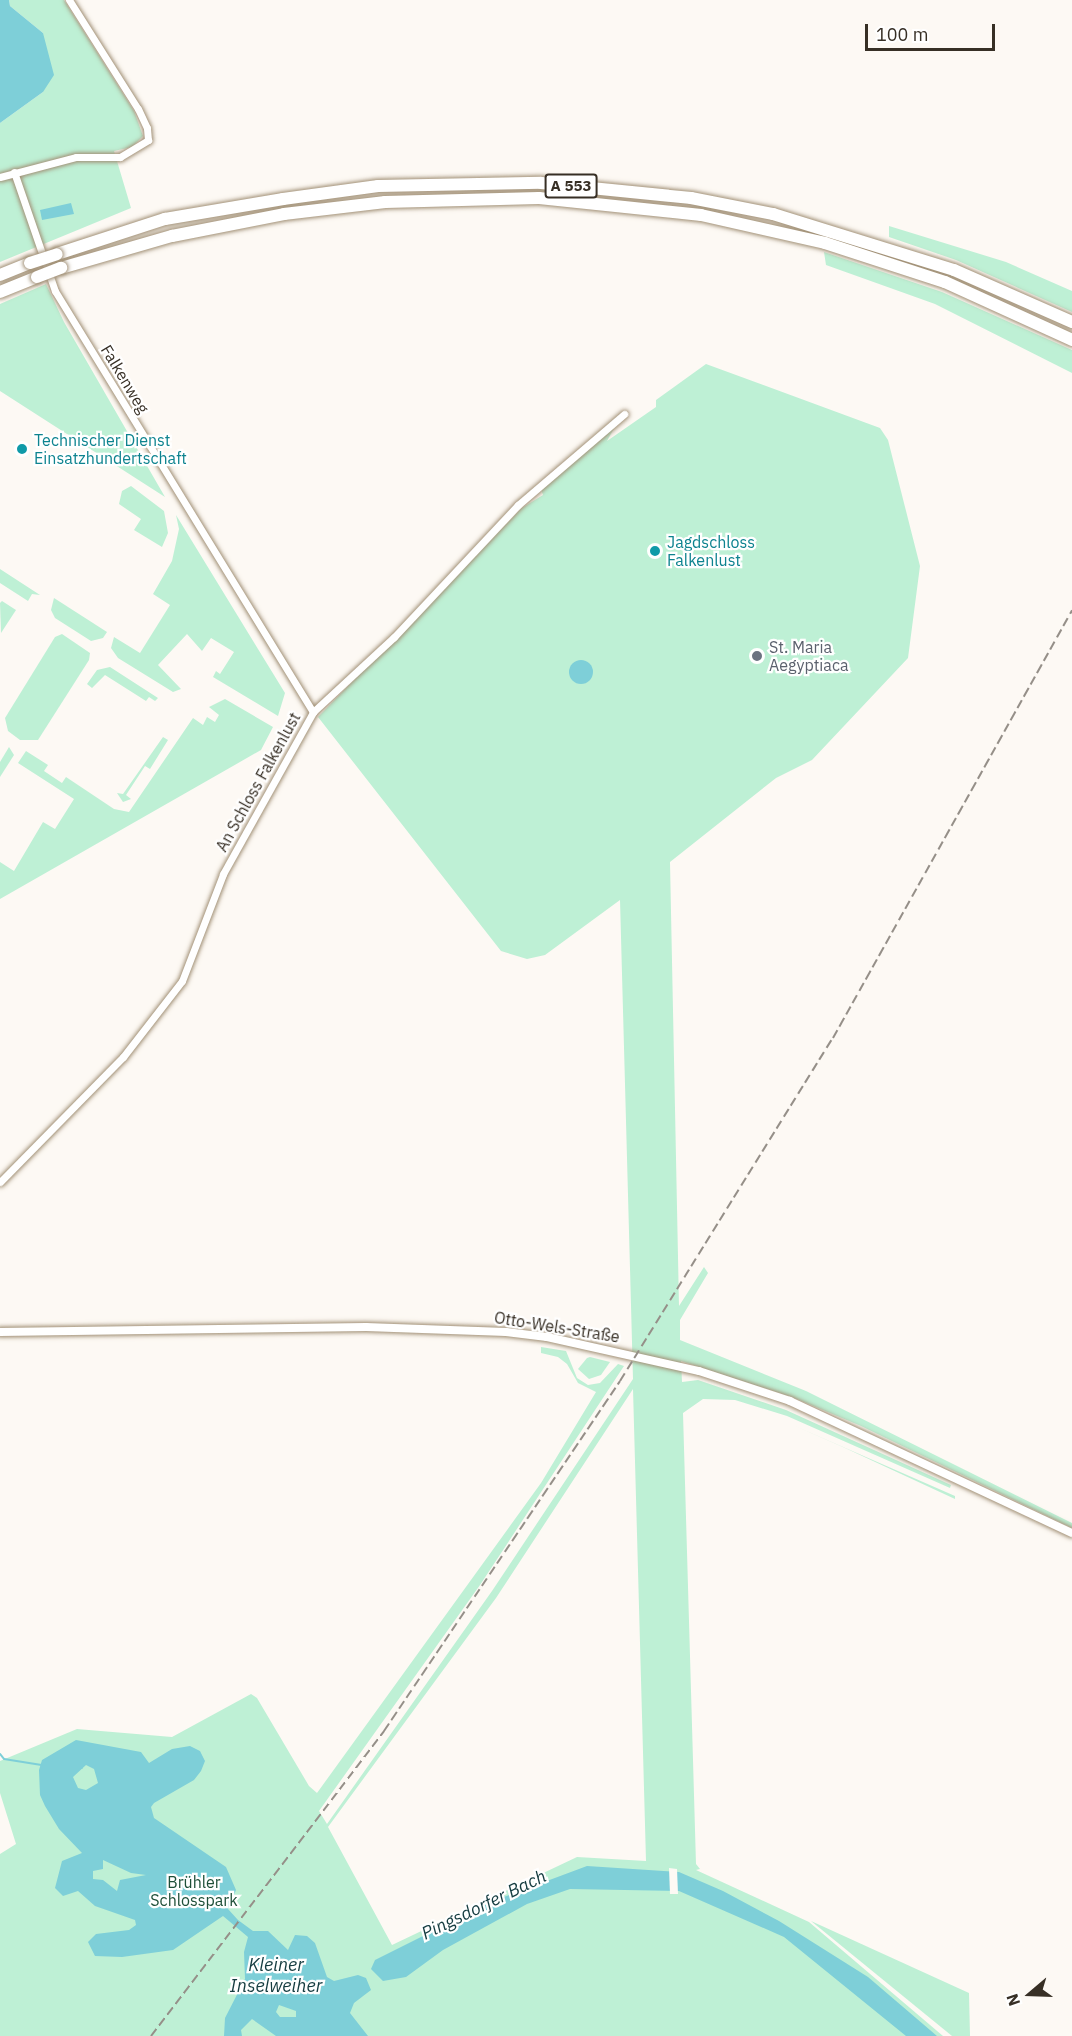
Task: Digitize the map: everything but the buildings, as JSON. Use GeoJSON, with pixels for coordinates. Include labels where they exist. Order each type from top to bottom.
{"type":"FeatureCollection","features":[{"type":"Feature","properties":{"kind":"highway","name":"A 553"},"geometry":{"type":"LineString","coordinates":[[0,275],[30,262],[165,219],[378,186],[541,183],[691,198],[773,214],[944,266],[1072,322]]}},
{"type":"Feature","properties":{"kind":"highway","name":"A 553"},"geometry":{"type":"LineString","coordinates":[[0,292],[62,268],[172,237],[284,214],[385,202],[539,198],[701,215],[825,243],[945,282],[1072,340]]}},
{"type":"Feature","properties":{"kind":"street"},"geometry":{"type":"LineString","coordinates":[[0,177],[76,157],[120,157],[148,140],[147,128],[138,109],[69,0]]}},
{"type":"Feature","properties":{"kind":"street","name":"Falkenweg"},"geometry":{"type":"LineString","coordinates":[[14,172],[55,291],[313,712]]}},
{"type":"Feature","properties":{"kind":"street","name":"An Schloss Falkenlust"},"geometry":{"type":"LineString","coordinates":[[0,1182],[123,1057],[182,981],[223,874],[313,712],[401,629],[518,505],[624,414]]}},
{"type":"Feature","properties":{"kind":"street","name":"Otto-Wels-Straße"},"geometry":{"type":"LineString","coordinates":[[0,1332],[366,1327],[506,1332],[548,1337],[699,1371],[790,1401],[1072,1533]]}},
{"type":"Feature","properties":{"kind":"green space"},"geometry":{"type":"Polygon","coordinates":[[[9,0],[64,0],[134,111],[143,136],[132,147],[114,151],[131,208],[0,262],[0,123],[43,92],[43,33],[10,6],[9,0]]]}},
{"type":"Feature","properties":{"kind":"green space"},"geometry":{"type":"Polygon","coordinates":[[[889,226],[1006,262],[1072,291],[1072,312],[956,260],[889,237],[889,226]]]}},
{"type":"Feature","properties":{"kind":"green space"},"geometry":{"type":"Polygon","coordinates":[[[824,252],[942,292],[1072,350],[1072,373],[935,304],[826,265],[824,252]]]}},
{"type":"Feature","properties":{"kind":"green space"},"geometry":{"type":"Polygon","coordinates":[[[46,284],[64,322],[165,497],[0,391],[0,304],[46,284]]]}},
{"type":"Feature","properties":{"kind":"green space","name":"Brühler Schlosspark"},"geometry":{"type":"Polygon","coordinates":[[[706,364],[880,428],[888,440],[920,566],[908,658],[812,760],[776,778],[670,862],[679,1306],[704,1267],[708,1273],[680,1320],[680,1340],[806,1391],[1072,1523],[1072,1528],[861,1426],[792,1397],[681,1361],[682,1382],[698,1380],[786,1410],[951,1485],[950,1488],[787,1416],[735,1400],[703,1399],[683,1413],[696,1864],[700,1869],[696,1870],[809,1922],[943,2036],[0,2036],[0,1854],[16,1844],[0,1793],[0,1761],[77,1729],[172,1737],[251,1694],[257,1698],[309,1786],[317,1793],[541,1483],[596,1392],[578,1383],[567,1364],[558,1357],[541,1353],[541,1347],[566,1351],[577,1378],[588,1385],[600,1383],[618,1364],[624,1366],[480,1585],[319,1811],[327,1824],[492,1591],[633,1379],[620,900],[545,955],[527,959],[501,951],[318,717],[522,508],[543,495],[541,489],[617,423],[607,441],[656,407],[656,400],[706,364]],[[633,1389],[496,1598],[328,1827],[392,1945],[577,1857],[646,1861],[633,1389]]]}},
{"type":"Feature","properties":{"kind":"green space"},"geometry":{"type":"Polygon","coordinates":[[[131,486],[164,511],[168,533],[162,547],[134,530],[141,519],[119,504],[122,491],[131,486]]]}},
{"type":"Feature","properties":{"kind":"green space"},"geometry":{"type":"Polygon","coordinates":[[[176,515],[285,693],[278,716],[213,677],[216,671],[220,674],[234,652],[211,638],[202,651],[187,634],[158,665],[181,689],[173,692],[118,658],[111,648],[114,637],[140,653],[170,605],[153,594],[172,561],[179,529],[176,515]]]}},
{"type":"Feature","properties":{"kind":"green space"},"geometry":{"type":"Polygon","coordinates":[[[0,569],[40,595],[32,594],[28,601],[0,583],[0,569]]]}},
{"type":"Feature","properties":{"kind":"green space"},"geometry":{"type":"Polygon","coordinates":[[[54,598],[107,632],[103,638],[91,641],[55,618],[51,610],[54,598]]]}},
{"type":"Feature","properties":{"kind":"green space"},"geometry":{"type":"Polygon","coordinates":[[[2,601],[16,610],[1,633],[0,603],[2,601]]]}},
{"type":"Feature","properties":{"kind":"green space"},"geometry":{"type":"Polygon","coordinates":[[[62,634],[90,653],[89,660],[38,740],[20,740],[8,731],[5,718],[55,637],[62,634]]]}},
{"type":"Feature","properties":{"kind":"green space"},"geometry":{"type":"Polygon","coordinates":[[[110,667],[158,698],[155,701],[149,697],[146,701],[105,675],[92,688],[87,684],[97,670],[110,667]]]}},
{"type":"Feature","properties":{"kind":"green space"},"geometry":{"type":"Polygon","coordinates":[[[225,699],[273,727],[261,750],[0,899],[0,862],[14,871],[43,822],[55,829],[74,799],[18,763],[26,751],[48,765],[44,771],[62,783],[66,777],[114,809],[129,812],[193,718],[203,725],[207,717],[215,722],[219,715],[209,707],[225,699]]]}},
{"type":"Feature","properties":{"kind":"green space"},"geometry":{"type":"Polygon","coordinates":[[[163,737],[168,740],[150,769],[145,766],[126,795],[131,799],[123,802],[117,793],[123,794],[163,737]]]}},
{"type":"Feature","properties":{"kind":"green space"},"geometry":{"type":"Polygon","coordinates":[[[9,747],[14,755],[0,777],[0,762],[9,747]]]}},
{"type":"Feature","properties":{"kind":"green space"},"geometry":{"type":"Polygon","coordinates":[[[587,1358],[610,1362],[601,1375],[589,1379],[578,1369],[587,1358]]]}},
{"type":"Feature","properties":{"kind":"green space"},"geometry":{"type":"Polygon","coordinates":[[[786,1422],[955,1496],[955,1499],[845,1448],[786,1422]]]}},
{"type":"Feature","properties":{"kind":"green space"},"geometry":{"type":"Polygon","coordinates":[[[811,1921],[969,1993],[970,2036],[952,2036],[811,1921]]]}},
{"type":"Feature","properties":{"kind":"water"},"geometry":{"type":"Polygon","coordinates":[[[0,0],[9,0],[10,6],[43,33],[54,75],[43,92],[0,123],[0,0]]]}},
{"type":"Feature","properties":{"kind":"water"},"geometry":{"type":"Polygon","coordinates":[[[71,203],[74,214],[42,220],[40,210],[71,203]]]}},
{"type":"Feature","properties":{"kind":"water"},"geometry":{"type":"Polygon","coordinates":[[[581,660],[590,663],[593,672],[590,681],[581,684],[572,681],[569,672],[572,663],[581,660]]]}},
{"type":"Feature","properties":{"kind":"water","name":"Kleiner Inselweiher"},"geometry":{"type":"Polygon","coordinates":[[[76,1740],[141,1752],[149,1763],[172,1749],[190,1746],[200,1751],[205,1761],[201,1771],[194,1780],[154,1803],[151,1807],[154,1818],[226,1867],[236,1890],[228,1909],[238,1920],[253,1931],[268,1931],[288,1950],[295,1935],[307,1936],[315,1943],[327,1977],[334,1981],[358,1975],[366,1978],[371,1990],[354,2003],[350,2013],[368,2036],[276,2036],[252,2019],[241,2030],[242,2036],[224,2036],[225,2018],[245,1979],[244,1952],[248,1937],[223,1916],[173,1950],[122,1957],[95,1956],[88,1942],[96,1934],[129,1930],[136,1925],[135,1920],[95,1906],[78,1891],[63,1896],[55,1888],[62,1861],[82,1853],[59,1829],[40,1795],[39,1770],[42,1760],[76,1740]],[[86,1765],[73,1777],[78,1788],[86,1790],[98,1783],[94,1769],[86,1765]],[[103,1860],[103,1869],[93,1871],[93,1879],[103,1880],[117,1891],[120,1880],[146,1875],[131,1873],[103,1860]],[[279,2005],[276,2012],[280,2017],[296,2017],[296,2011],[279,2005]]]}},
{"type":"Feature","properties":{"kind":"water"},"geometry":{"type":"Polygon","coordinates":[[[587,1866],[679,1872],[723,1891],[779,1921],[868,1977],[937,2036],[906,2036],[784,1937],[679,1891],[570,1889],[527,1904],[443,1950],[406,1977],[383,1981],[371,1969],[375,1960],[493,1901],[587,1866]]]}},
{"type":"Feature","properties":{"kind":"pier"},"geometry":{"type":"Polygon","coordinates":[[[669,1868],[677,1869],[678,1894],[670,1894],[669,1868]]]}},
{"type":"Feature","properties":{"kind":"waterway"},"geometry":{"type":"LineString","coordinates":[[0,1754],[4,1759],[42,1765]]}},
{"type":"Feature","properties":{"kind":"railway"},"geometry":{"type":"LineString","coordinates":[[151,2036],[384,1731],[620,1381],[833,1038],[1072,610]]}},
{"type":"Feature","properties":{"kind":"place","name":"Technischer Dienst Einsatzhundertschaft"},"geometry":{"type":"Point","coordinates":[22,449]}},
{"type":"Feature","properties":{"kind":"place","name":"Jagdschloss Falkenlust"},"geometry":{"type":"Point","coordinates":[655,551]}},
{"type":"Feature","properties":{"kind":"place","name":"St. Maria Aegyptiaca"},"geometry":{"type":"Point","coordinates":[757,656]}},
{"type":"Feature","properties":{"kind":"water label","name":"Pingsdorfer Bach"},"geometry":{"type":"Point","coordinates":[484,1905]}}]}
